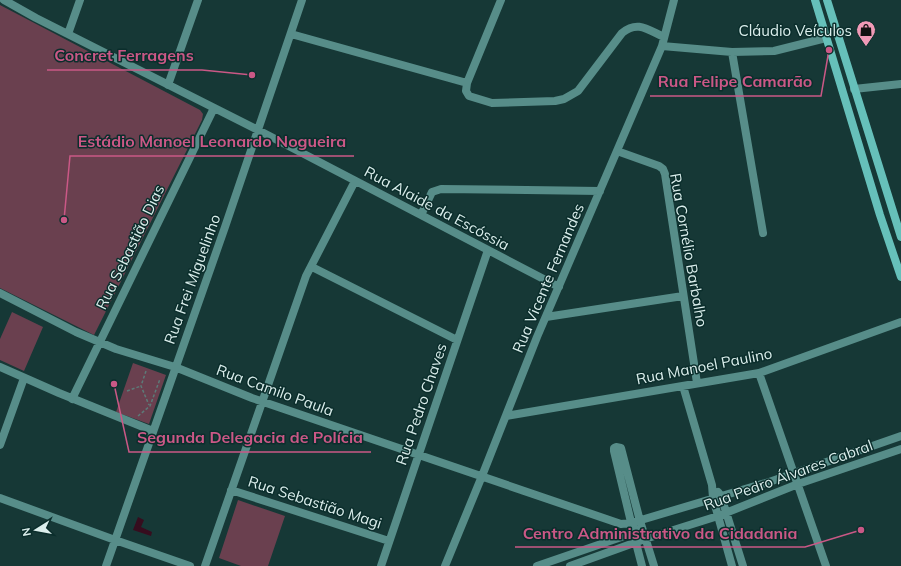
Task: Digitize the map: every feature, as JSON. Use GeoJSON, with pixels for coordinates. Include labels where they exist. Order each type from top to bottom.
{"type":"FeatureCollection","features":[{"type":"Feature","properties":{"kind":"main road"},"geometry":{"type":"LineString","coordinates":[[815,0],[871,186],[901,277]]}},
{"type":"Feature","properties":{"kind":"main road"},"geometry":{"type":"LineString","coordinates":[[827,0],[901,237]]}},
{"type":"Feature","properties":{"kind":"main road"},"geometry":{"type":"LineString","coordinates":[[820,20],[818,5],[821,2],[826,6],[838,35]]}},
{"type":"Feature","properties":{"kind":"main road"},"geometry":{"type":"LineString","coordinates":[[853,127],[862,152],[865,154],[871,152],[869,138]]}},
{"type":"Feature","properties":{"kind":"main road"},"geometry":{"type":"LineString","coordinates":[[871,186],[869,174],[874,172],[879,178],[894,213]]}},
{"type":"Feature","properties":{"kind":"street","name":"Rua Alaide da Escóssia"},"geometry":{"type":"LineString","coordinates":[[4,0],[559,287]]}},
{"type":"Feature","properties":{"kind":"street"},"geometry":{"type":"LineString","coordinates":[[68,34],[80,0]]}},
{"type":"Feature","properties":{"kind":"street"},"geometry":{"type":"LineString","coordinates":[[168,85],[198,0]]}},
{"type":"Feature","properties":{"kind":"street","name":"Rua Frei Miguelinho"},"geometry":{"type":"LineString","coordinates":[[106,566],[302,0]]}},
{"type":"Feature","properties":{"kind":"street"},"geometry":{"type":"LineString","coordinates":[[501,0],[467,83],[466,91],[469,96],[492,103],[555,101],[564,99],[578,91],[622,33],[628,28],[640,26],[664,37]]}},
{"type":"Feature","properties":{"kind":"street","name":"Rua Vicente Fernandes"},"geometry":{"type":"LineString","coordinates":[[445,566],[546,317],[662,46],[674,0]]}},
{"type":"Feature","properties":{"kind":"street"},"geometry":{"type":"LineString","coordinates":[[291,34],[467,83]]}},
{"type":"Feature","properties":{"kind":"street"},"geometry":{"type":"LineString","coordinates":[[662,46],[732,52],[774,51],[826,38]]}},
{"type":"Feature","properties":{"kind":"street"},"geometry":{"type":"LineString","coordinates":[[732,52],[763,233]]}},
{"type":"Feature","properties":{"kind":"street"},"geometry":{"type":"LineString","coordinates":[[854,89],[901,84]]}},
{"type":"Feature","properties":{"kind":"street","name":"Rua Sebastião Dias"},"geometry":{"type":"LineString","coordinates":[[72,399],[214,108]]}},
{"type":"Feature","properties":{"kind":"street","name":"Rua Cornélio Barbalho"},"geometry":{"type":"LineString","coordinates":[[617,152],[654,164],[663,169],[665,174],[697,383]]}},
{"type":"Feature","properties":{"kind":"street"},"geometry":{"type":"LineString","coordinates":[[205,566],[306,276],[356,181]]}},
{"type":"Feature","properties":{"kind":"street"},"geometry":{"type":"LineString","coordinates":[[421,215],[432,192],[441,189],[600,191]]}},
{"type":"Feature","properties":{"kind":"street","name":"Rua Pedro Chaves"},"geometry":{"type":"LineString","coordinates":[[381,566],[488,250]]}},
{"type":"Feature","properties":{"kind":"street"},"geometry":{"type":"LineString","coordinates":[[312,267],[457,340]]}},
{"type":"Feature","properties":{"kind":"street","name":"Rua Camilo Paula"},"geometry":{"type":"LineString","coordinates":[[0,293],[76,332],[116,349],[175,367],[262,402],[616,522]]}},
{"type":"Feature","properties":{"kind":"street"},"geometry":{"type":"LineString","coordinates":[[546,317],[683,296]]}},
{"type":"Feature","properties":{"kind":"street","name":"Rua Manoel Paulino"},"geometry":{"type":"LineString","coordinates":[[506,416],[759,373],[901,322]]}},
{"type":"Feature","properties":{"kind":"street"},"geometry":{"type":"LineString","coordinates":[[0,367],[72,399],[153,431]]}},
{"type":"Feature","properties":{"kind":"street"},"geometry":{"type":"LineString","coordinates":[[759,373],[795,473],[826,566]]}},
{"type":"Feature","properties":{"kind":"street"},"geometry":{"type":"LineString","coordinates":[[0,445],[24,378]]}},
{"type":"Feature","properties":{"kind":"street"},"geometry":{"type":"LineString","coordinates":[[683,386],[712,485],[717,497],[727,513],[742,566]]}},
{"type":"Feature","properties":{"kind":"street","name":"Rua Pedro Álvares Cabral"},"geometry":{"type":"LineString","coordinates":[[616,522],[625,524],[640,521],[769,482],[901,436]]}},
{"type":"Feature","properties":{"kind":"street"},"geometry":{"type":"LineString","coordinates":[[642,566],[614,451],[614,448],[616,447],[621,448],[645,539],[654,566]]}},
{"type":"Feature","properties":{"kind":"street","name":"Rua Pedro Álvares Cabral"},"geometry":{"type":"LineString","coordinates":[[570,566],[645,539],[727,513],[798,484],[901,450]]}},
{"type":"Feature","properties":{"kind":"street","name":"Rua Sebastião Magi"},"geometry":{"type":"LineString","coordinates":[[231,490],[389,541]]}},
{"type":"Feature","properties":{"kind":"street"},"geometry":{"type":"LineString","coordinates":[[717,497],[718,516],[732,566]]}},
{"type":"Feature","properties":{"kind":"street"},"geometry":{"type":"LineString","coordinates":[[0,498],[190,566]]}},
{"type":"Feature","properties":{"kind":"street"},"geometry":{"type":"LineString","coordinates":[[537,566],[633,533],[640,521]]}},
{"type":"Feature","properties":{"kind":"path"},"geometry":{"type":"LineString","coordinates":[[146,371],[141,386],[150,406]]}},
{"type":"Feature","properties":{"kind":"path"},"geometry":{"type":"LineString","coordinates":[[139,426],[138,415],[150,406],[160,380]]}},
{"type":"Feature","properties":{"kind":"path"},"geometry":{"type":"LineString","coordinates":[[127,391],[141,386]]}},
{"type":"Feature","properties":{"kind":"shaded area"},"geometry":{"type":"Polygon","coordinates":[[[0,5],[200,110],[203,114],[202,120],[94,335],[0,288],[0,5]]]}},
{"type":"Feature","properties":{"kind":"shaded area"},"geometry":{"type":"Polygon","coordinates":[[[12,312],[43,327],[24,371],[0,360],[0,339],[12,312]]]}},
{"type":"Feature","properties":{"kind":"shaded area"},"geometry":{"type":"Polygon","coordinates":[[[133,363],[166,375],[149,424],[116,412],[133,363]]]}},
{"type":"Feature","properties":{"kind":"shaded area"},"geometry":{"type":"Polygon","coordinates":[[[238,500],[285,516],[268,566],[241,566],[219,558],[238,500]]]}},
{"type":"Feature","properties":{"kind":"shaded area"},"geometry":{"type":"Polygon","coordinates":[[[138,517],[144,520],[141,527],[152,532],[151,536],[133,530],[138,517]]]}},
{"type":"Feature","properties":{"kind":"place","name":"Cláudio Veículos"},"geometry":{"type":"Point","coordinates":[866,47]}},
{"type":"Feature","properties":{"kind":"place","name":"Rua Felipe Camarão"},"geometry":{"type":"Point","coordinates":[829,50]}},
{"type":"Feature","properties":{"kind":"place","name":"Concret Ferragens"},"geometry":{"type":"Point","coordinates":[252,75]}},
{"type":"Feature","properties":{"kind":"place","name":"Estádio Manoel Leonardo Nogueira"},"geometry":{"type":"Point","coordinates":[64,220]}},
{"type":"Feature","properties":{"kind":"place","name":"Segunda Delegacia de Polícia"},"geometry":{"type":"Point","coordinates":[114,384]}},
{"type":"Feature","properties":{"kind":"place","name":"Centro Administrativo da Cidadania"},"geometry":{"type":"Point","coordinates":[861,530]}}]}
